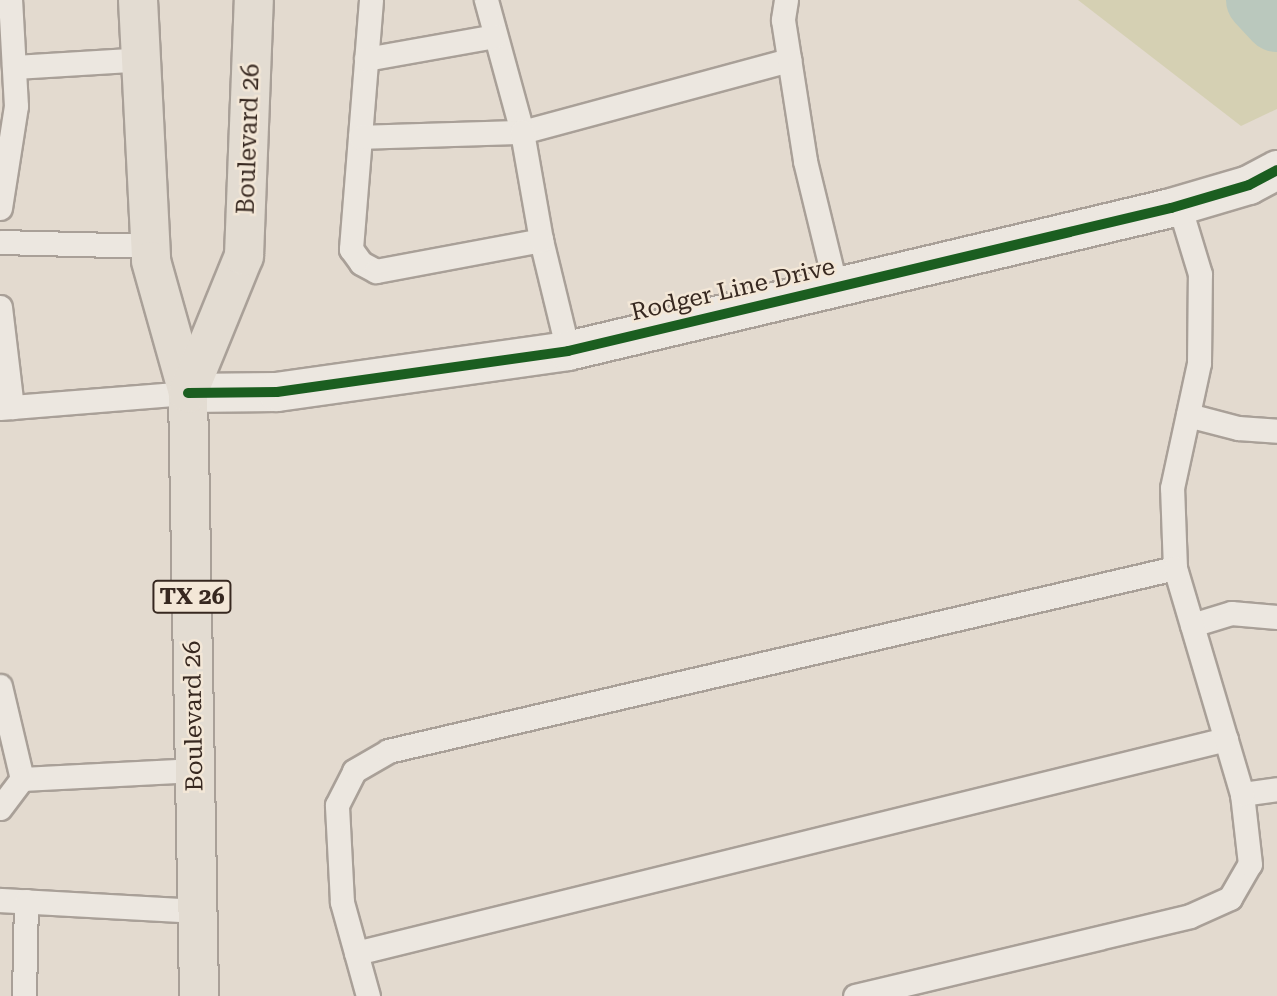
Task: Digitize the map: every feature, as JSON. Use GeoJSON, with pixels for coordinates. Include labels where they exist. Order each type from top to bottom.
{"type":"FeatureCollection","features":[{"type":"Feature","properties":{"kind":"main road","name":"Boulevard 26"},"geometry":{"type":"LineString","coordinates":[[138,0],[151,261],[188,393],[199,996]]}},
{"type":"Feature","properties":{"kind":"main road","name":"Boulevard 26"},"geometry":{"type":"LineString","coordinates":[[188,393],[244,256],[254,0]]}},
{"type":"Feature","properties":{"kind":"street","name":"Rodger Line Drive"},"geometry":{"type":"LineString","coordinates":[[188,393],[277,391],[568,351],[1179,205],[1249,185],[1276,171]]}},
{"type":"Feature","properties":{"kind":"lane"},"geometry":{"type":"LineString","coordinates":[[371,0],[351,249],[360,263],[376,271],[541,240]]}},
{"type":"Feature","properties":{"kind":"lane"},"geometry":{"type":"LineString","coordinates":[[485,0],[522,132],[541,240],[568,351]]}},
{"type":"Feature","properties":{"kind":"lane"},"geometry":{"type":"LineString","coordinates":[[786,0],[783,20],[805,161],[836,288]]}},
{"type":"Feature","properties":{"kind":"lane"},"geometry":{"type":"LineString","coordinates":[[0,208],[8,105],[14,67],[7,2]]}},
{"type":"Feature","properties":{"kind":"lane"},"geometry":{"type":"LineString","coordinates":[[366,59],[495,36]]}},
{"type":"Feature","properties":{"kind":"lane"},"geometry":{"type":"LineString","coordinates":[[14,67],[143,59]]}},
{"type":"Feature","properties":{"kind":"lane"},"geometry":{"type":"LineString","coordinates":[[360,137],[522,132],[789,60]]}},
{"type":"Feature","properties":{"kind":"lane"},"geometry":{"type":"LineString","coordinates":[[855,996],[1190,916],[1230,898],[1250,864],[1242,794],[1175,568],[1172,488],[1199,363],[1200,274],[1179,205]]}},
{"type":"Feature","properties":{"kind":"lane"},"geometry":{"type":"LineString","coordinates":[[0,242],[150,246]]}},
{"type":"Feature","properties":{"kind":"lane"},"geometry":{"type":"LineString","coordinates":[[0,307],[6,408],[188,393]]}},
{"type":"Feature","properties":{"kind":"lane"},"geometry":{"type":"LineString","coordinates":[[1188,415],[1238,428],[1277,431]]}},
{"type":"Feature","properties":{"kind":"lane"},"geometry":{"type":"LineString","coordinates":[[368,996],[342,902],[337,805],[355,771],[388,751],[1175,568]]}},
{"type":"Feature","properties":{"kind":"lane"},"geometry":{"type":"LineString","coordinates":[[1192,625],[1231,613],[1277,617]]}},
{"type":"Feature","properties":{"kind":"lane"},"geometry":{"type":"LineString","coordinates":[[0,686],[22,779]]}},
{"type":"Feature","properties":{"kind":"lane"},"geometry":{"type":"LineString","coordinates":[[356,953],[1226,739]]}},
{"type":"Feature","properties":{"kind":"lane"},"geometry":{"type":"LineString","coordinates":[[0,808],[22,779],[195,769]]}},
{"type":"Feature","properties":{"kind":"lane"},"geometry":{"type":"LineString","coordinates":[[1242,794],[1277,789]]}},
{"type":"Feature","properties":{"kind":"lane"},"geometry":{"type":"LineString","coordinates":[[0,901],[196,911]]}},
{"type":"Feature","properties":{"kind":"lane"},"geometry":{"type":"LineString","coordinates":[[24,996],[26,901]]}},
{"type":"Feature","properties":{"kind":"shaded area"},"geometry":{"type":"Polygon","coordinates":[[[1078,0],[1277,0],[1277,109],[1241,126],[1078,0]]]}},
{"type":"Feature","properties":{"kind":"waterway"},"geometry":{"type":"LineString","coordinates":[[1259,0],[1277,19]]}},
{"type":"Feature","properties":{"kind":"cycle path"},"geometry":{"type":"LineString","coordinates":[[188,393],[277,392],[568,351],[1171,208],[1249,185],[1277,170]]}}]}
